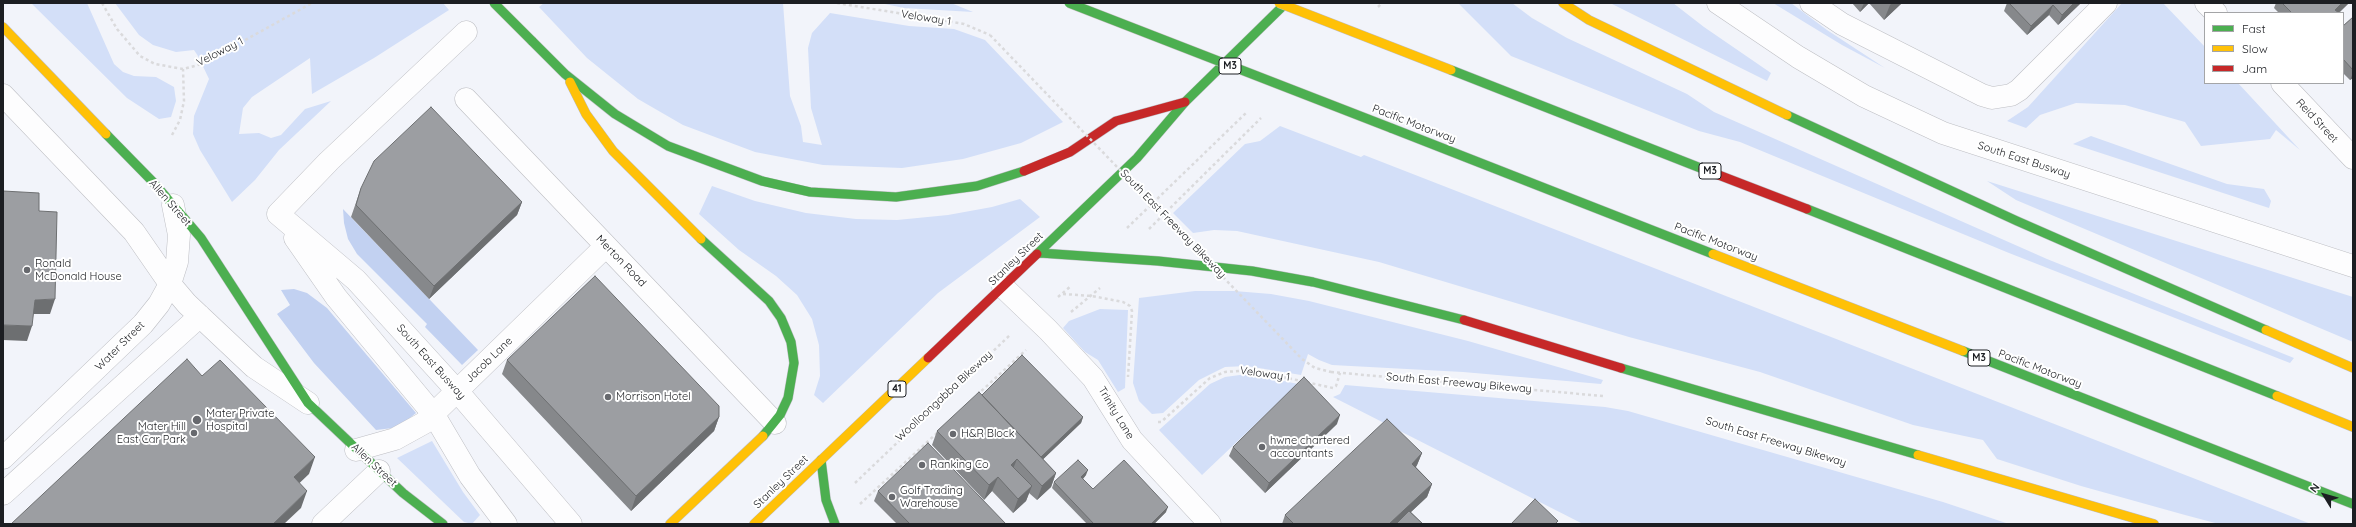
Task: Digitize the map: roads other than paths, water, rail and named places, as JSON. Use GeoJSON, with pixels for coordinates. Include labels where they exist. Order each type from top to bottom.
{"type":"FeatureCollection","features":[{"type":"Feature","properties":{"kind":"main road"},"geometry":{"type":"LineString","coordinates":[[494,3],[565,74],[615,114],[668,146],[715,165],[762,181],[810,192],[852,196],[896,197],[977,186],[996,181],[1051,161],[1076,148],[1116,121],[1185,102]]}},
{"type":"Feature","properties":{"kind":"main road","name":"Pacific Motorway"},"geometry":{"type":"LineString","coordinates":[[1070,3],[2353,504]]}},
{"type":"Feature","properties":{"kind":"main road","name":"M3"},"geometry":{"type":"LineString","coordinates":[[1279,3],[1970,272],[2353,427]]}},
{"type":"Feature","properties":{"kind":"main road","name":"Stanley Street"},"geometry":{"type":"LineString","coordinates":[[754,524],[1040,253],[1137,158],[1185,102],[1286,3]]}},
{"type":"Feature","properties":{"kind":"main road"},"geometry":{"type":"LineString","coordinates":[[1563,3],[1590,20],[1704,77],[1853,146],[2017,221],[2353,368]]}},
{"type":"Feature","properties":{"kind":"main road","name":"Allen Street"},"geometry":{"type":"LineString","coordinates":[[3,27],[173,205],[212,254],[273,346],[308,403],[379,471],[443,524]]}},
{"type":"Feature","properties":{"kind":"main road"},"geometry":{"type":"LineString","coordinates":[[565,74],[586,114],[613,151],[682,221],[769,301],[782,318],[791,342],[794,363],[788,398],[775,422],[758,441],[670,524]]}},
{"type":"Feature","properties":{"kind":"main road"},"geometry":{"type":"LineString","coordinates":[[1040,253],[1158,261],[1252,271],[1313,282],[1445,314],[1590,359],[2154,524]]}},
{"type":"Feature","properties":{"kind":"main road"},"geometry":{"type":"LineString","coordinates":[[821,460],[826,500],[830,515],[836,524]]}},
{"type":"Feature","properties":{"kind":"street","name":"South East Busway"},"geometry":{"type":"LineString","coordinates":[[1718,3],[1798,57],[1864,96],[1943,133],[2353,266]]}},
{"type":"Feature","properties":{"kind":"street"},"geometry":{"type":"LineString","coordinates":[[1811,3],[1842,24],[1982,95],[2002,98],[2019,90],[2106,3]]}},
{"type":"Feature","properties":{"kind":"street"},"geometry":{"type":"LineString","coordinates":[[2206,3],[2215,12]]}},
{"type":"Feature","properties":{"kind":"street"},"geometry":{"type":"LineString","coordinates":[[466,32],[330,160],[278,214],[336,297],[434,415],[470,476],[506,524]]}},
{"type":"Feature","properties":{"kind":"street","name":"Reid Street"},"geometry":{"type":"LineString","coordinates":[[2283,84],[2353,158]]}},
{"type":"Feature","properties":{"kind":"street","name":"Allen Street"},"geometry":{"type":"LineString","coordinates":[[3,95],[134,232],[170,284],[200,316],[254,367],[308,403]]}},
{"type":"Feature","properties":{"kind":"street","name":"Merton Road"},"geometry":{"type":"LineString","coordinates":[[466,99],[775,422]]}},
{"type":"Feature","properties":{"kind":"street","name":"Water Street"},"geometry":{"type":"LineString","coordinates":[[3,458],[143,324],[159,304],[170,284],[179,248],[178,225],[173,205]]}},
{"type":"Feature","properties":{"kind":"street","name":"South East Busway"},"geometry":{"type":"LineString","coordinates":[[278,214],[356,280],[458,392],[571,524]]}},
{"type":"Feature","properties":{"kind":"street","name":"Jacob Lane"},"geometry":{"type":"LineString","coordinates":[[356,450],[405,435],[434,415],[606,246]]}},
{"type":"Feature","properties":{"kind":"street","name":"Trinity Lane"},"geometry":{"type":"LineString","coordinates":[[1003,287],[1034,316],[1093,378],[1134,443],[1210,524]]}},
{"type":"Feature","properties":{"kind":"street"},"geometry":{"type":"LineString","coordinates":[[3,494],[200,316]]}},
{"type":"Feature","properties":{"kind":"street"},"geometry":{"type":"LineString","coordinates":[[323,524],[379,471]]}},
{"type":"Feature","properties":{"kind":"place","name":"Ronald McDonald House"},"geometry":{"type":"Point","coordinates":[27,270]}},
{"type":"Feature","properties":{"kind":"place","name":"Morrison Hotel"},"geometry":{"type":"Point","coordinates":[608,397]}},
{"type":"Feature","properties":{"kind":"place","name":"Mater Private Hospital"},"geometry":{"type":"Point","coordinates":[197,420]}},
{"type":"Feature","properties":{"kind":"place","name":"Mater Hill East Car Park"},"geometry":{"type":"Point","coordinates":[194,433]}},
{"type":"Feature","properties":{"kind":"place","name":"H&R Block"},"geometry":{"type":"Point","coordinates":[953,434]}},
{"type":"Feature","properties":{"kind":"place","name":"hwne chartered accountants"},"geometry":{"type":"Point","coordinates":[1262,447]}},
{"type":"Feature","properties":{"kind":"place","name":"Ranking Co"},"geometry":{"type":"Point","coordinates":[922,465]}},
{"type":"Feature","properties":{"kind":"place","name":"Golf Trading Warehouse"},"geometry":{"type":"Point","coordinates":[892,497]}}]}
